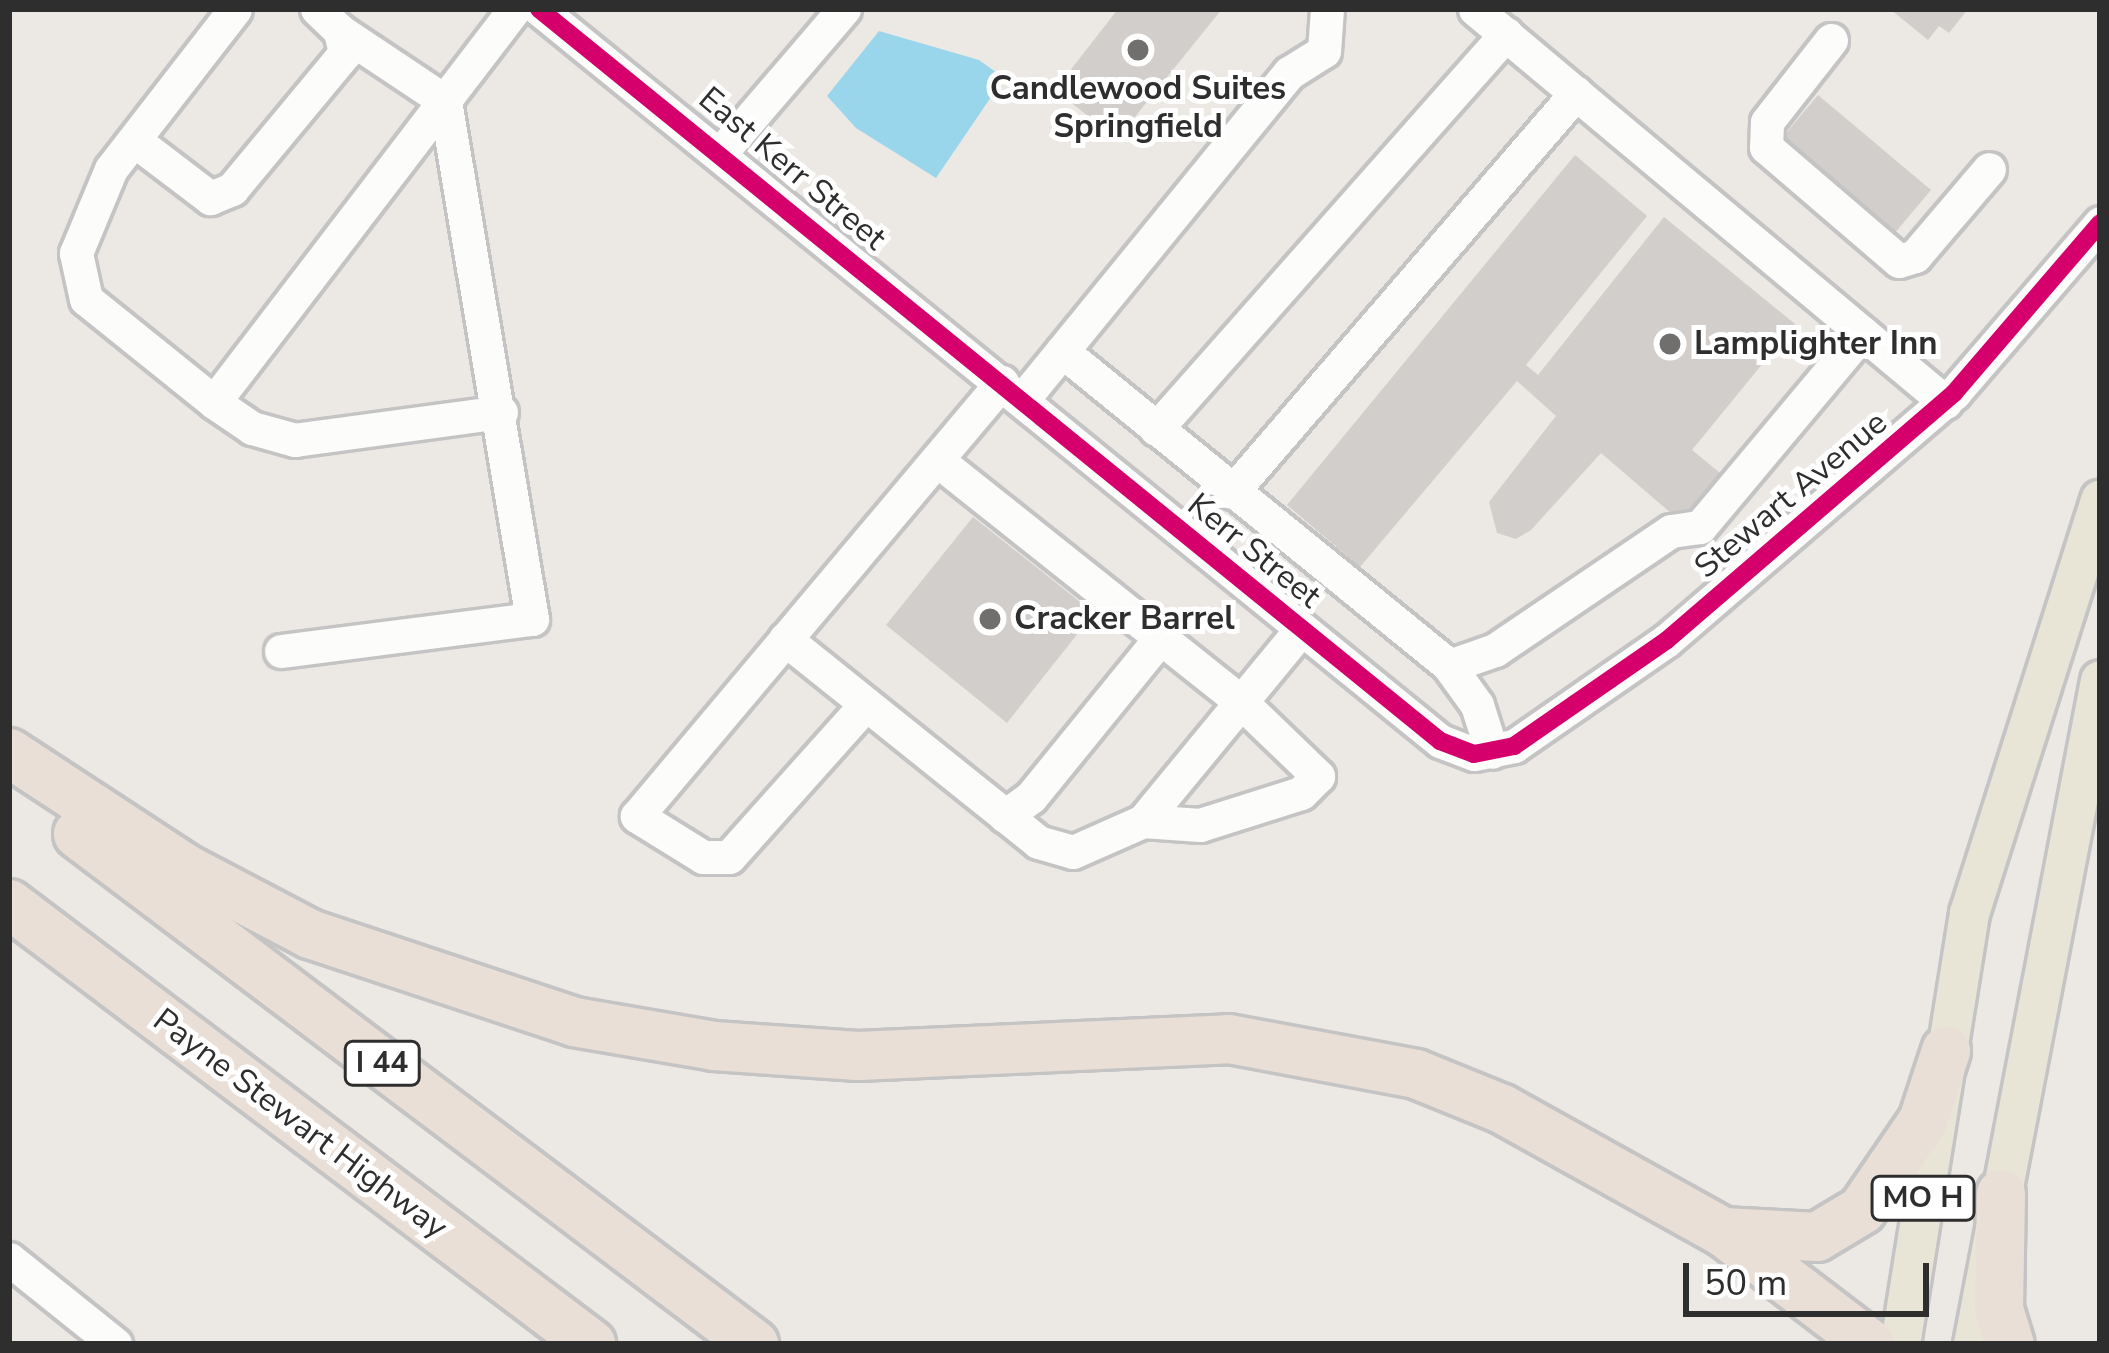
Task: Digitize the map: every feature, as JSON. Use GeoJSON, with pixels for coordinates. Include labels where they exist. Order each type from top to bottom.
{"type":"FeatureCollection","features":[{"type":"Feature","properties":{"kind":"highway"},"geometry":{"type":"LineString","coordinates":[[9,753],[248,904],[439,984],[643,1036],[786,1052],[932,1055],[1180,1037],[1324,1051],[1502,1109],[1723,1232],[1870,1344]]}},
{"type":"Feature","properties":{"kind":"highway","name":"I 44"},"geometry":{"type":"LineString","coordinates":[[9,782],[754,1344]]}},
{"type":"Feature","properties":{"kind":"highway","name":"Payne Stewart Highway"},"geometry":{"type":"LineString","coordinates":[[9,904],[591,1344]]}},
{"type":"Feature","properties":{"kind":"highway"},"geometry":{"type":"LineString","coordinates":[[1723,1232],[1817,1237],[1862,1210],[1923,1120],[1946,1051]]}},
{"type":"Feature","properties":{"kind":"highway"},"geometry":{"type":"LineString","coordinates":[[262,1096],[560,1344]]}},
{"type":"Feature","properties":{"kind":"highway"},"geometry":{"type":"LineString","coordinates":[[2001,1194],[2000,1309],[2010,1344]]}},
{"type":"Feature","properties":{"kind":"main road"},"geometry":{"type":"LineString","coordinates":[[1946,1051],[1969,913],[2100,499]]}},
{"type":"Feature","properties":{"kind":"main road"},"geometry":{"type":"LineString","coordinates":[[1973,1344],[2100,680]]}},
{"type":"Feature","properties":{"kind":"main road","name":"MO H"},"geometry":{"type":"LineString","coordinates":[[1900,1344],[1946,1051]]}},
{"type":"Feature","properties":{"kind":"street"},"geometry":{"type":"LineString","coordinates":[[236,9],[134,140],[90,208],[76,253],[86,299],[214,403],[252,428],[295,440],[501,412]]}},
{"type":"Feature","properties":{"kind":"street"},"geometry":{"type":"LineString","coordinates":[[214,403],[514,9]]}},
{"type":"Feature","properties":{"kind":"street","name":"East Kerr Street"},"geometry":{"type":"LineString","coordinates":[[539,9],[723,150],[1012,391]]}},
{"type":"Feature","properties":{"kind":"street"},"geometry":{"type":"LineString","coordinates":[[723,150],[844,9]]}},
{"type":"Feature","properties":{"kind":"street"},"geometry":{"type":"LineString","coordinates":[[866,704],[729,857],[703,857],[650,830],[637,816],[937,460],[1062,351],[1289,74],[1324,51],[1327,9]]}},
{"type":"Feature","properties":{"kind":"street"},"geometry":{"type":"LineString","coordinates":[[1475,9],[1945,402]]}},
{"type":"Feature","properties":{"kind":"street"},"geometry":{"type":"LineString","coordinates":[[134,140],[188,187],[210,198],[232,189],[345,53],[328,20]]}},
{"type":"Feature","properties":{"kind":"street"},"geometry":{"type":"LineString","coordinates":[[281,651],[532,619],[501,412],[445,101],[328,20]]}},
{"type":"Feature","properties":{"kind":"street"},"geometry":{"type":"LineString","coordinates":[[1156,428],[1506,34]]}},
{"type":"Feature","properties":{"kind":"street"},"geometry":{"type":"LineString","coordinates":[[1831,40],[1767,122],[1766,148],[1899,261],[1915,256],[1989,169]]}},
{"type":"Feature","properties":{"kind":"street"},"geometry":{"type":"LineString","coordinates":[[1232,491],[1576,93]]}},
{"type":"Feature","properties":{"kind":"street","name":"Stewart Avenue"},"geometry":{"type":"LineString","coordinates":[[1483,753],[1617,680],[1945,402],[2100,223]]}},
{"type":"Feature","properties":{"kind":"street"},"geometry":{"type":"LineString","coordinates":[[1449,666],[1495,650],[1671,531],[1700,527],[1862,333]]}},
{"type":"Feature","properties":{"kind":"street"},"geometry":{"type":"LineString","coordinates":[[1062,351],[1449,666],[1477,705],[1483,753]]}},
{"type":"Feature","properties":{"kind":"street","name":"Kerr Street"},"geometry":{"type":"LineString","coordinates":[[1012,391],[1440,741],[1483,753]]}},
{"type":"Feature","properties":{"kind":"street"},"geometry":{"type":"LineString","coordinates":[[937,460],[1241,702],[1318,776],[1301,793],[1200,825],[1143,821]]}},
{"type":"Feature","properties":{"kind":"street"},"geometry":{"type":"LineString","coordinates":[[785,639],[1038,842],[1073,852],[1143,821],[1301,629]]}},
{"type":"Feature","properties":{"kind":"street"},"geometry":{"type":"LineString","coordinates":[[1005,815],[1031,797],[1160,638]]}},
{"type":"Feature","properties":{"kind":"street"},"geometry":{"type":"LineString","coordinates":[[9,1259],[115,1344]]}},
{"type":"Feature","properties":{"kind":"water"},"geometry":{"type":"Polygon","coordinates":[[[879,31],[979,60],[1004,78],[936,178],[856,128],[827,96],[879,31]]]}},
{"type":"Feature","properties":{"kind":"building","name":"Candlewood Suites Springfield"},"geometry":{"type":"Polygon","coordinates":[[[1118,9],[1222,9],[1117,139],[1055,90],[1118,9]]]}},
{"type":"Feature","properties":{"kind":"building"},"geometry":{"type":"Polygon","coordinates":[[[1890,9],[1968,9],[1949,33],[1939,26],[1928,40],[1890,9]]]}},
{"type":"Feature","properties":{"kind":"building"},"geometry":{"type":"Polygon","coordinates":[[[1818,95],[1931,190],[1888,241],[1775,146],[1818,95]]]}},
{"type":"Feature","properties":{"kind":"building","name":"Lamplighter Inn"},"geometry":{"type":"Polygon","coordinates":[[[1575,155],[1647,216],[1526,365],[1538,375],[1664,217],[1795,324],[1692,450],[1725,477],[1686,526],[1601,453],[1531,530],[1516,539],[1497,533],[1489,502],[1556,416],[1517,381],[1360,567],[1287,505],[1575,155]]]}},
{"type":"Feature","properties":{"kind":"building","name":"Cracker Barrel"},"geometry":{"type":"Polygon","coordinates":[[[973,517],[1094,613],[1007,723],[886,625],[973,517]]]}},
{"type":"Feature","properties":{"kind":"cycle path"},"geometry":{"type":"LineString","coordinates":[[539,9],[1440,741],[1474,754],[1514,746],[1667,640],[1954,393],[2100,223]]}},
{"type":"Feature","properties":{"kind":"place","name":"Candlewood Suites Springfield"},"geometry":{"type":"Point","coordinates":[1138,50]}},
{"type":"Feature","properties":{"kind":"place","name":"Lamplighter Inn"},"geometry":{"type":"Point","coordinates":[1670,344]}},
{"type":"Feature","properties":{"kind":"place","name":"Cracker Barrel"},"geometry":{"type":"Point","coordinates":[990,619]}}]}
